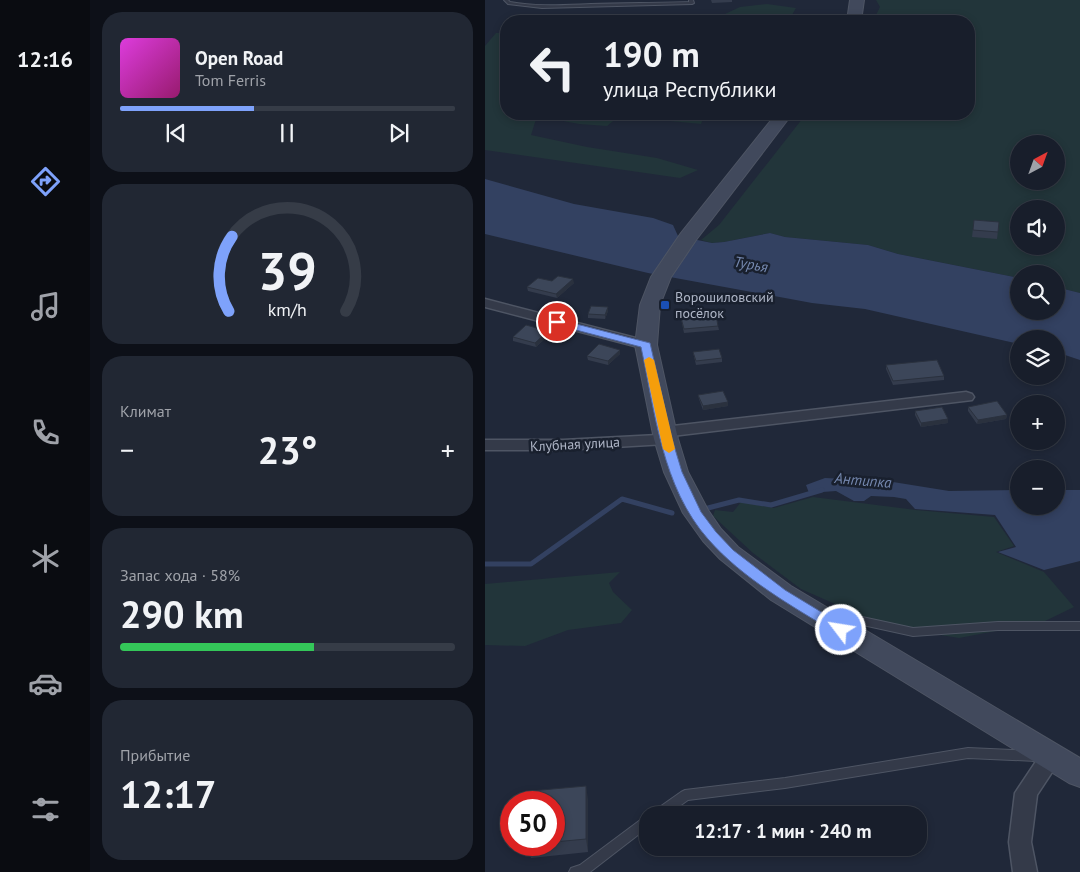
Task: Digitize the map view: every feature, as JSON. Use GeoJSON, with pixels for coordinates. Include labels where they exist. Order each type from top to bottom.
{"type":"FeatureCollection","features":[{"type":"Feature","properties":{"kind":"main road"},"geometry":{"type":"LineString","coordinates":[[854,15],[857,0]]}},
{"type":"Feature","properties":{"kind":"main road"},"geometry":{"type":"LineString","coordinates":[[779,120],[689,237],[661,277],[650,305],[646,345],[665,436],[676,472],[695,513],[712,535],[729,553],[781,593],[1080,774]]}},
{"type":"Feature","properties":{"kind":"street"},"geometry":{"type":"LineString","coordinates":[[485,303],[646,345]]}},
{"type":"Feature","properties":{"kind":"street","name":"Клубная улица"},"geometry":{"type":"LineString","coordinates":[[485,445],[563,446],[665,436],[966,397]]}},
{"type":"Feature","properties":{"kind":"street"},"geometry":{"type":"LineString","coordinates":[[1025,872],[1020,842],[1026,793],[1051,757]]}},
{"type":"Feature","properties":{"kind":"lane"},"geometry":{"type":"LineString","coordinates":[[506,0],[508,3],[516,5],[692,4],[691,0]]}},
{"type":"Feature","properties":{"kind":"lane"},"geometry":{"type":"LineString","coordinates":[[809,610],[853,617],[913,632],[998,626],[1080,626]]}},
{"type":"Feature","properties":{"kind":"lane"},"geometry":{"type":"LineString","coordinates":[[670,806],[685,795],[785,783],[968,753],[1051,757]]}},
{"type":"Feature","properties":{"kind":"lane"},"geometry":{"type":"LineString","coordinates":[[575,872],[584,869],[639,828]]}},
{"type":"Feature","properties":{"kind":"green space"},"geometry":{"type":"Polygon","coordinates":[[[876,0],[1080,0],[1080,293],[1065,289],[1065,265],[1010,265],[1010,276],[898,254],[868,245],[785,237],[770,233],[724,242],[712,243],[701,240],[719,225],[801,120],[975,120],[975,15],[876,15],[880,7],[876,0]]]}},
{"type":"Feature","properties":{"kind":"green space"},"geometry":{"type":"Polygon","coordinates":[[[767,4],[796,8],[792,15],[723,15],[740,7],[767,4]]]}},
{"type":"Feature","properties":{"kind":"green space"},"geometry":{"type":"Polygon","coordinates":[[[496,33],[500,33],[500,120],[536,120],[531,135],[587,147],[657,158],[698,170],[680,178],[485,150],[485,46],[496,33]]]}},
{"type":"Feature","properties":{"kind":"green space"},"geometry":{"type":"Polygon","coordinates":[[[558,120],[614,120],[607,126],[558,120]]]}},
{"type":"Feature","properties":{"kind":"green space"},"geometry":{"type":"Polygon","coordinates":[[[660,120],[703,120],[701,124],[660,120]]]}},
{"type":"Feature","properties":{"kind":"green space"},"geometry":{"type":"Polygon","coordinates":[[[813,497],[916,510],[994,517],[1014,546],[996,552],[1044,572],[1074,607],[1043,622],[959,638],[885,626],[801,589],[753,553],[713,516],[715,510],[733,512],[741,502],[774,508],[813,497]]]}},
{"type":"Feature","properties":{"kind":"green space"},"geometry":{"type":"Polygon","coordinates":[[[620,572],[609,583],[613,592],[632,610],[621,623],[568,630],[525,646],[485,645],[485,584],[620,572]]]}},
{"type":"Feature","properties":{"kind":"water","name":"Турья"},"geometry":{"type":"Polygon","coordinates":[[[485,179],[574,204],[653,218],[673,225],[678,236],[712,243],[770,233],[785,237],[868,245],[898,254],[1010,276],[1010,320],[1065,320],[1065,289],[1080,293],[1080,360],[1065,355],[1065,330],[1010,330],[1010,342],[865,309],[812,303],[648,273],[485,234],[485,179]]]}},
{"type":"Feature","properties":{"kind":"water"},"geometry":{"type":"Polygon","coordinates":[[[825,478],[845,479],[857,488],[868,488],[893,482],[949,491],[1010,490],[1010,515],[1065,515],[1065,490],[1080,490],[1080,561],[1044,570],[998,552],[1016,547],[995,515],[915,509],[906,499],[894,497],[871,496],[864,501],[854,501],[836,491],[809,493],[806,485],[825,478]]]}},
{"type":"Feature","properties":{"kind":"building"},"geometry":{"type":"Polygon","coordinates":[[[974,220],[999,222],[998,232],[973,230],[974,220]]]}},
{"type":"Feature","properties":{"kind":"building"},"geometry":{"type":"Polygon","coordinates":[[[558,276],[573,279],[556,294],[527,287],[538,278],[552,281],[558,276]]]}},
{"type":"Feature","properties":{"kind":"building"},"geometry":{"type":"Polygon","coordinates":[[[591,306],[608,307],[605,315],[588,314],[591,306]]]}},
{"type":"Feature","properties":{"kind":"building"},"geometry":{"type":"Polygon","coordinates":[[[716,315],[718,326],[684,329],[681,318],[716,315]]]}},
{"type":"Feature","properties":{"kind":"building"},"geometry":{"type":"Polygon","coordinates":[[[526,325],[548,331],[535,343],[513,337],[526,325]]]}},
{"type":"Feature","properties":{"kind":"building"},"geometry":{"type":"Polygon","coordinates":[[[599,344],[620,350],[608,361],[587,356],[599,344]]]}},
{"type":"Feature","properties":{"kind":"building"},"geometry":{"type":"Polygon","coordinates":[[[719,349],[722,358],[696,361],[693,352],[719,349]]]}},
{"type":"Feature","properties":{"kind":"building"},"geometry":{"type":"Polygon","coordinates":[[[937,360],[944,376],[893,381],[886,365],[937,360]]]}},
{"type":"Feature","properties":{"kind":"building"},"geometry":{"type":"Polygon","coordinates":[[[723,391],[728,402],[703,406],[698,395],[723,391]]]}},
{"type":"Feature","properties":{"kind":"building"},"geometry":{"type":"Polygon","coordinates":[[[997,401],[1007,415],[978,420],[968,407],[997,401]]]}},
{"type":"Feature","properties":{"kind":"building"},"geometry":{"type":"Polygon","coordinates":[[[942,407],[948,419],[921,423],[915,411],[942,407]]]}},
{"type":"Feature","properties":{"kind":"building"},"geometry":{"type":"Polygon","coordinates":[[[586,786],[586,839],[565,841],[565,791],[530,791],[586,786]]]}},
{"type":"Feature","properties":{"kind":"waterway","name":"Антипка"},"geometry":{"type":"LineString","coordinates":[[708,508],[739,500],[771,505],[822,490]]}},
{"type":"Feature","properties":{"kind":"waterway","name":"Антипка"},"geometry":{"type":"LineString","coordinates":[[485,564],[531,564],[622,499],[672,513]]}},
{"type":"Feature","properties":{"kind":"slow traffic"},"geometry":{"type":"LineString","coordinates":[[649,360],[669,449]]}},
{"type":"Feature","properties":{"kind":"place","name":"Ворошиловский посёлок"},"geometry":{"type":"Point","coordinates":[665,305]}},
{"type":"Feature","properties":{"kind":"route"},"geometry":{"type":"LineString","coordinates":[[557,322],[646,345],[666,439],[676,472],[695,513],[729,553],[781,593],[841,630]]}}]}
